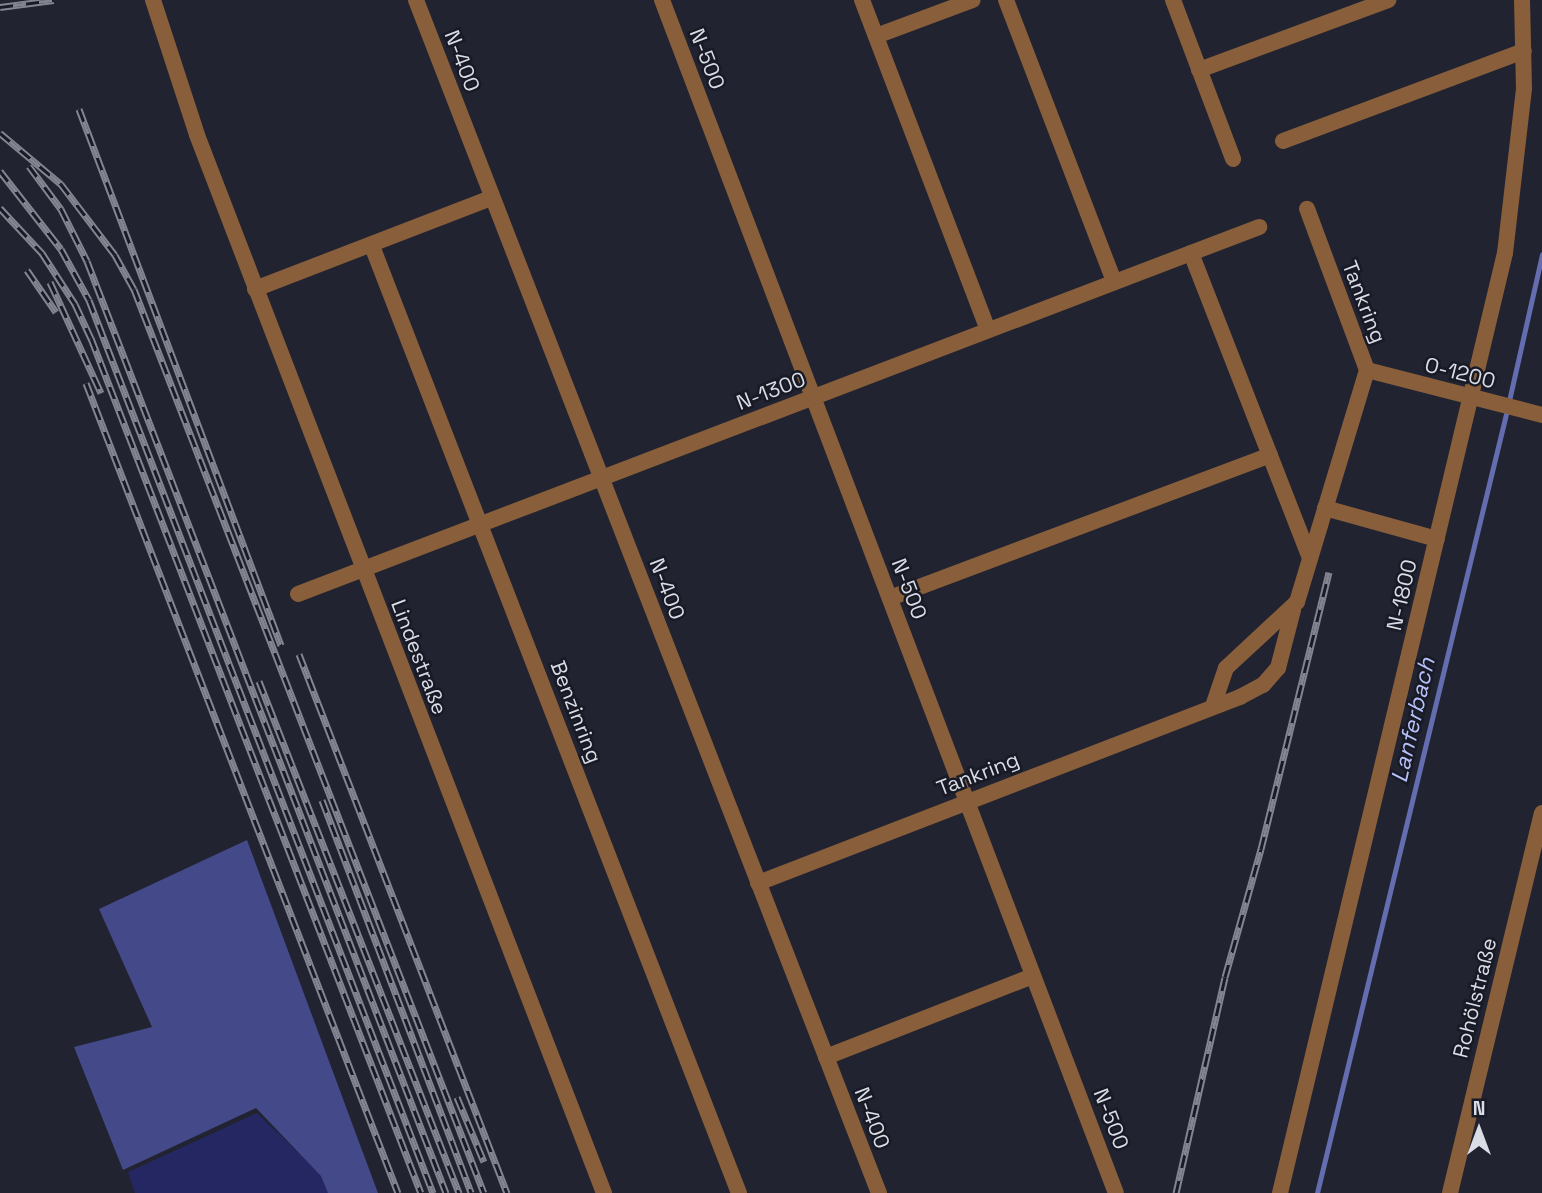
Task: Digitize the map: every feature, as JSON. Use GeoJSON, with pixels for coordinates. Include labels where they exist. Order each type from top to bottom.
{"type":"FeatureCollection","features":[{"type":"Feature","properties":{"kind":"lane","name":"Lindestraße"},"geometry":{"type":"LineString","coordinates":[[153,0],[197,135],[255,289],[604,1193]]}},
{"type":"Feature","properties":{"kind":"lane","name":"N-400"},"geometry":{"type":"LineString","coordinates":[[416,0],[879,1193]]}},
{"type":"Feature","properties":{"kind":"lane","name":"N-500"},"geometry":{"type":"LineString","coordinates":[[662,0],[1116,1193]]}},
{"type":"Feature","properties":{"kind":"lane"},"geometry":{"type":"LineString","coordinates":[[862,0],[988,330]]}},
{"type":"Feature","properties":{"kind":"lane"},"geometry":{"type":"LineString","coordinates":[[876,36],[973,0]]}},
{"type":"Feature","properties":{"kind":"lane"},"geometry":{"type":"LineString","coordinates":[[1006,0],[1114,282]]}},
{"type":"Feature","properties":{"kind":"lane"},"geometry":{"type":"LineString","coordinates":[[1173,0],[1233,159]]}},
{"type":"Feature","properties":{"kind":"lane"},"geometry":{"type":"LineString","coordinates":[[1199,70],[1388,0]]}},
{"type":"Feature","properties":{"kind":"lane","name":"N-1800"},"geometry":{"type":"LineString","coordinates":[[1280,1193],[1505,253],[1517,176],[1524,51],[1522,0]]}},
{"type":"Feature","properties":{"kind":"lane"},"geometry":{"type":"LineString","coordinates":[[1283,141],[1524,51]]}},
{"type":"Feature","properties":{"kind":"lane"},"geometry":{"type":"LineString","coordinates":[[255,289],[491,198]]}},
{"type":"Feature","properties":{"kind":"lane","name":"Tankring"},"geometry":{"type":"LineString","coordinates":[[758,883],[1213,706],[1263,685],[1278,668],[1293,610],[1367,370],[1307,209]]}},
{"type":"Feature","properties":{"kind":"lane","name":"N-1300"},"geometry":{"type":"LineString","coordinates":[[298,594],[1258,227]]}},
{"type":"Feature","properties":{"kind":"lane","name":"Benzinring"},"geometry":{"type":"LineString","coordinates":[[372,246],[739,1193]]}},
{"type":"Feature","properties":{"kind":"lane"},"geometry":{"type":"LineString","coordinates":[[1191,253],[1310,558]]}},
{"type":"Feature","properties":{"kind":"lane","name":"O-1200"},"geometry":{"type":"LineString","coordinates":[[1367,370],[1542,415]]}},
{"type":"Feature","properties":{"kind":"lane"},"geometry":{"type":"LineString","coordinates":[[890,598],[1270,455]]}},
{"type":"Feature","properties":{"kind":"lane"},"geometry":{"type":"LineString","coordinates":[[1325,508],[1437,539]]}},
{"type":"Feature","properties":{"kind":"lane"},"geometry":{"type":"LineString","coordinates":[[1213,706],[1226,668],[1293,610]]}},
{"type":"Feature","properties":{"kind":"lane","name":"Rohölstraße"},"geometry":{"type":"LineString","coordinates":[[1450,1193],[1536,865],[1542,813]]}},
{"type":"Feature","properties":{"kind":"lane"},"geometry":{"type":"LineString","coordinates":[[826,1057],[1034,975]]}},
{"type":"Feature","properties":{"kind":"shaded area"},"geometry":{"type":"Polygon","coordinates":[[[247,840],[378,1193],[328,1193],[321,1176],[256,1108],[123,1170],[74,1047],[152,1027],[99,909],[247,840]]]}},
{"type":"Feature","properties":{"kind":"shaded area"},"geometry":{"type":"Polygon","coordinates":[[[257,1113],[323,1176],[330,1193],[135,1193],[128,1172],[257,1113]]]}},
{"type":"Feature","properties":{"kind":"waterway","name":"Lanferbach"},"geometry":{"type":"LineString","coordinates":[[1509,401],[1542,255]]}},
{"type":"Feature","properties":{"kind":"waterway","name":"Lanferbach"},"geometry":{"type":"LineString","coordinates":[[1317,1193],[1507,410]]}},
{"type":"Feature","properties":{"kind":"railway"},"geometry":{"type":"LineString","coordinates":[[0,7],[54,0]]}},
{"type":"Feature","properties":{"kind":"railway"},"geometry":{"type":"LineString","coordinates":[[79,109],[281,645]]}},
{"type":"Feature","properties":{"kind":"railway"},"geometry":{"type":"LineString","coordinates":[[0,133],[61,184],[115,255],[134,289],[484,1193]]}},
{"type":"Feature","properties":{"kind":"railway"},"geometry":{"type":"LineString","coordinates":[[29,166],[61,209],[87,261],[446,1193]]}},
{"type":"Feature","properties":{"kind":"railway"},"geometry":{"type":"LineString","coordinates":[[0,171],[61,249],[89,300],[433,1193]]}},
{"type":"Feature","properties":{"kind":"railway"},"geometry":{"type":"LineString","coordinates":[[0,208],[42,253],[75,304],[91,338],[421,1193]]}},
{"type":"Feature","properties":{"kind":"railway"},"geometry":{"type":"LineString","coordinates":[[27,270],[56,312]]}},
{"type":"Feature","properties":{"kind":"railway"},"geometry":{"type":"LineString","coordinates":[[50,282],[101,393]]}},
{"type":"Feature","properties":{"kind":"railway"},"geometry":{"type":"LineString","coordinates":[[86,383],[398,1193]]}},
{"type":"Feature","properties":{"kind":"railway"},"geometry":{"type":"LineString","coordinates":[[1176,1193],[1225,977],[1261,849],[1329,572]]}},
{"type":"Feature","properties":{"kind":"railway"},"geometry":{"type":"LineString","coordinates":[[299,654],[507,1193]]}},
{"type":"Feature","properties":{"kind":"railway"},"geometry":{"type":"LineString","coordinates":[[259,681],[459,1193]]}},
{"type":"Feature","properties":{"kind":"railway"},"geometry":{"type":"LineString","coordinates":[[322,800],[471,1193]]}},
{"type":"Feature","properties":{"kind":"railway"},"geometry":{"type":"LineString","coordinates":[[457,1097],[484,1162]]}}]}
